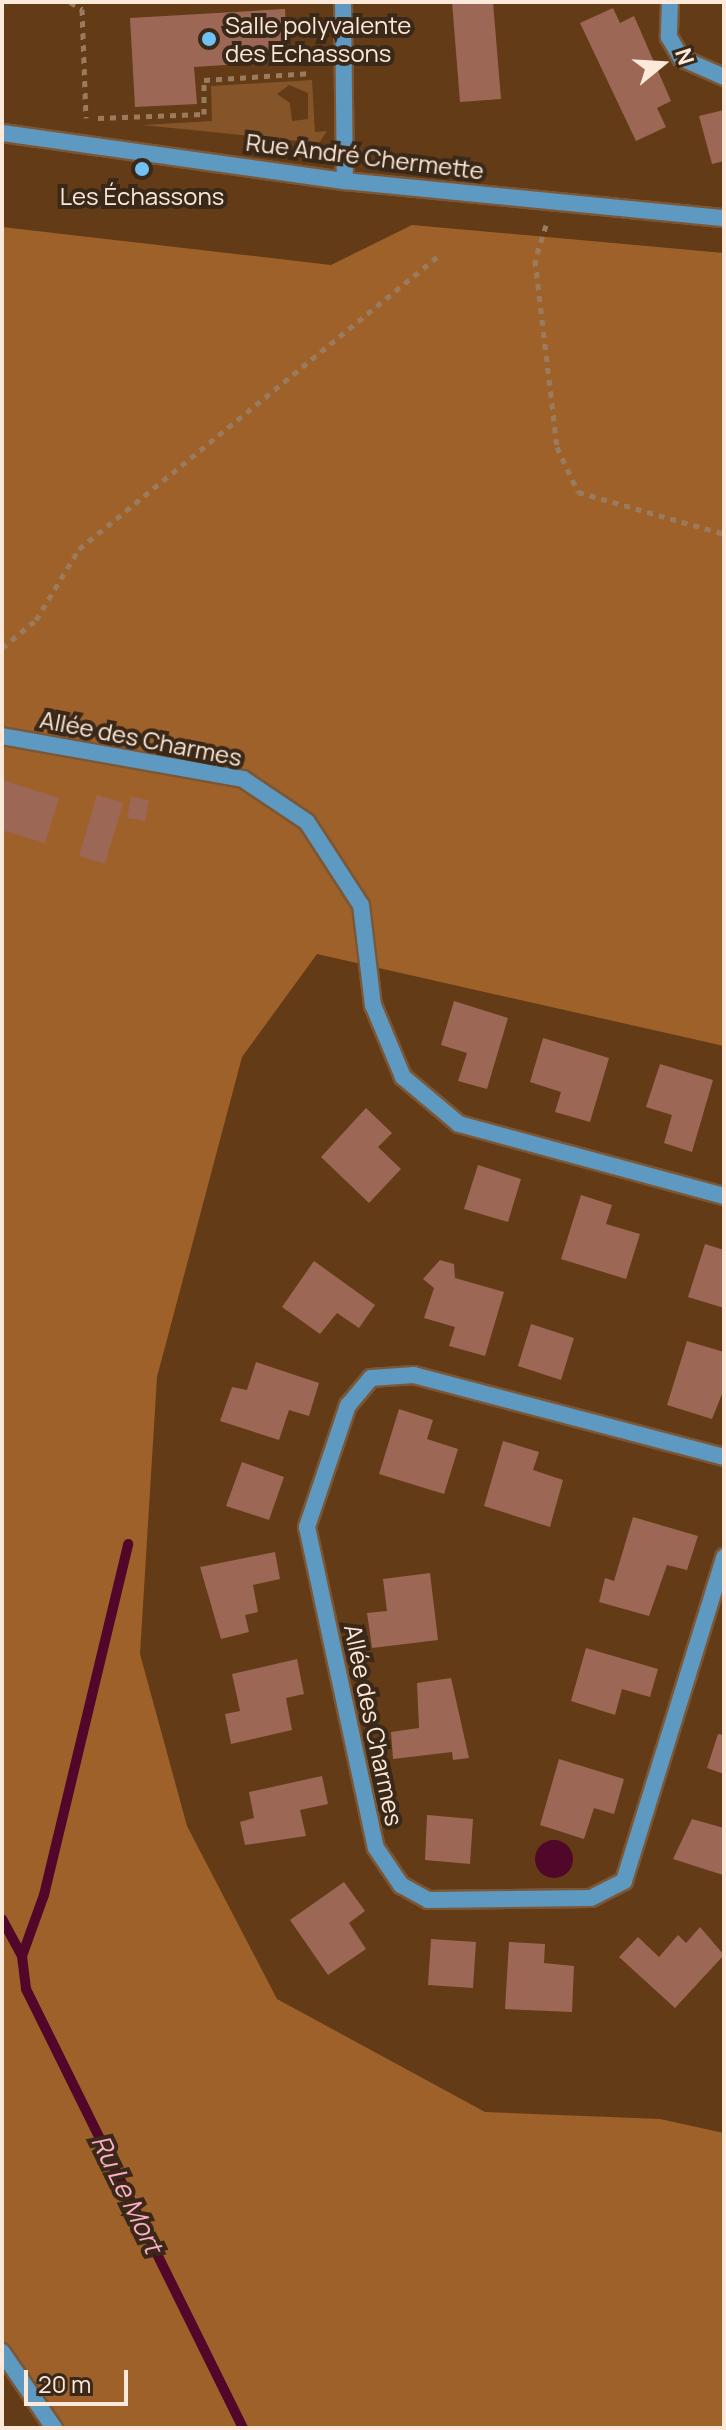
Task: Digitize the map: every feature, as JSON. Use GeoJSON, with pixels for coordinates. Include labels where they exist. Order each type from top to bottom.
{"type":"FeatureCollection","features":[{"type":"Feature","properties":{"kind":"street"},"geometry":{"type":"LineString","coordinates":[[343,2],[345,181]]}},
{"type":"Feature","properties":{"kind":"street"},"geometry":{"type":"LineString","coordinates":[[670,2],[669,37],[681,58],[724,77]]}},
{"type":"Feature","properties":{"kind":"street","name":"Rue André Chermette"},"geometry":{"type":"LineString","coordinates":[[2,133],[345,181],[724,218]]}},
{"type":"Feature","properties":{"kind":"street","name":"Allée des Charmes"},"geometry":{"type":"LineString","coordinates":[[2,736],[243,779],[307,822],[361,905],[373,1005],[403,1077],[459,1124],[724,1196]]}},
{"type":"Feature","properties":{"kind":"street","name":"Allée des Charmes"},"geometry":{"type":"LineString","coordinates":[[724,1457],[414,1375],[371,1378],[348,1405],[307,1527],[376,1848],[401,1885],[428,1900],[591,1898],[624,1881],[724,1557]]}},
{"type":"Feature","properties":{"kind":"street"},"geometry":{"type":"LineString","coordinates":[[2,2352],[54,2428]]}},
{"type":"Feature","properties":{"kind":"path"},"geometry":{"type":"LineString","coordinates":[[70,2],[82,5],[86,118]]}},
{"type":"Feature","properties":{"kind":"path"},"geometry":{"type":"LineString","coordinates":[[73,117],[204,114],[204,80],[312,73]]}},
{"type":"Feature","properties":{"kind":"path"},"geometry":{"type":"LineString","coordinates":[[553,201],[535,260],[557,447],[578,492],[724,534]]}},
{"type":"Feature","properties":{"kind":"path"},"geometry":{"type":"LineString","coordinates":[[2,648],[36,620],[79,549],[441,254]]}},
{"type":"Feature","properties":{"kind":"shaded area"},"geometry":{"type":"Polygon","coordinates":[[[312,80],[315,132],[327,131],[319,143],[142,125],[212,121],[211,86],[312,80]],[[289,85],[277,94],[290,103],[292,121],[308,119],[308,93],[289,85]]]}},
{"type":"Feature","properties":{"kind":"shaded area"},"geometry":{"type":"Polygon","coordinates":[[[412,225],[724,253],[724,1046],[317,954],[242,1057],[157,1377],[140,1654],[187,1826],[277,1999],[485,2112],[660,2119],[724,2133],[724,2428],[54,2428],[2,2352],[2,227],[331,265],[412,225]]]}},
{"type":"Feature","properties":{"kind":"shaded area"},"geometry":{"type":"Polygon","coordinates":[[[554,1840],[568,1845],[573,1859],[568,1873],[554,1878],[540,1873],[535,1859],[540,1845],[554,1840]]]}},
{"type":"Feature","properties":{"kind":"building"},"geometry":{"type":"Polygon","coordinates":[[[452,2],[493,2],[501,99],[460,102],[452,2]]]}},
{"type":"Feature","properties":{"kind":"building"},"geometry":{"type":"Polygon","coordinates":[[[613,8],[620,23],[634,16],[671,101],[657,108],[666,127],[636,141],[580,23],[613,8]]]}},
{"type":"Feature","properties":{"kind":"building","name":"Salle polyvalente des Echassons"},"geometry":{"type":"Polygon","coordinates":[[[285,9],[288,61],[194,67],[197,104],[135,107],[130,18],[285,9]]]}},
{"type":"Feature","properties":{"kind":"building"},"geometry":{"type":"Polygon","coordinates":[[[724,110],[724,161],[712,164],[699,116],[724,110]]]}},
{"type":"Feature","properties":{"kind":"building"},"geometry":{"type":"Polygon","coordinates":[[[3,780],[59,798],[45,843],[2,830],[3,780]]]}},
{"type":"Feature","properties":{"kind":"building"},"geometry":{"type":"Polygon","coordinates":[[[97,795],[123,803],[105,864],[79,856],[97,795]]]}},
{"type":"Feature","properties":{"kind":"building"},"geometry":{"type":"Polygon","coordinates":[[[131,797],[149,800],[145,821],[127,818],[131,797]]]}},
{"type":"Feature","properties":{"kind":"building"},"geometry":{"type":"Polygon","coordinates":[[[454,1001],[508,1018],[487,1089],[458,1081],[467,1053],[441,1045],[454,1001]]]}},
{"type":"Feature","properties":{"kind":"building"},"geometry":{"type":"Polygon","coordinates":[[[543,1038],[609,1058],[590,1122],[555,1112],[561,1092],[530,1082],[543,1038]]]}},
{"type":"Feature","properties":{"kind":"building"},"geometry":{"type":"Polygon","coordinates":[[[660,1064],[713,1080],[692,1152],[664,1143],[672,1115],[646,1107],[660,1064]]]}},
{"type":"Feature","properties":{"kind":"building"},"geometry":{"type":"Polygon","coordinates":[[[366,1108],[392,1133],[378,1147],[401,1169],[369,1203],[321,1157],[366,1108]]]}},
{"type":"Feature","properties":{"kind":"building"},"geometry":{"type":"Polygon","coordinates":[[[478,1165],[521,1179],[508,1222],[464,1209],[478,1165]]]}},
{"type":"Feature","properties":{"kind":"building"},"geometry":{"type":"Polygon","coordinates":[[[581,1195],[612,1205],[606,1224],[640,1234],[626,1279],[561,1259],[581,1195]]]}},
{"type":"Feature","properties":{"kind":"building"},"geometry":{"type":"Polygon","coordinates":[[[705,1244],[724,1250],[724,1308],[688,1297],[705,1244]]]}},
{"type":"Feature","properties":{"kind":"building"},"geometry":{"type":"Polygon","coordinates":[[[440,1260],[454,1264],[455,1278],[504,1292],[485,1356],[449,1346],[455,1327],[424,1318],[434,1288],[423,1279],[440,1260]]]}},
{"type":"Feature","properties":{"kind":"building"},"geometry":{"type":"Polygon","coordinates":[[[314,1261],[375,1305],[359,1328],[337,1313],[320,1334],[282,1307],[314,1261]]]}},
{"type":"Feature","properties":{"kind":"building"},"geometry":{"type":"Polygon","coordinates":[[[531,1324],[574,1338],[561,1380],[518,1366],[531,1324]]]}},
{"type":"Feature","properties":{"kind":"building"},"geometry":{"type":"Polygon","coordinates":[[[687,1341],[724,1352],[724,1389],[712,1419],[667,1405],[687,1341]]]}},
{"type":"Feature","properties":{"kind":"building"},"geometry":{"type":"Polygon","coordinates":[[[256,1362],[319,1383],[309,1416],[289,1410],[279,1440],[220,1421],[232,1387],[247,1390],[256,1362]]]}},
{"type":"Feature","properties":{"kind":"building"},"geometry":{"type":"Polygon","coordinates":[[[399,1409],[433,1420],[427,1439],[458,1449],[444,1494],[379,1474],[399,1409]]]}},
{"type":"Feature","properties":{"kind":"building"},"geometry":{"type":"Polygon","coordinates":[[[503,1441],[539,1452],[533,1470],[563,1480],[550,1527],[484,1506],[503,1441]]]}},
{"type":"Feature","properties":{"kind":"building"},"geometry":{"type":"Polygon","coordinates":[[[242,1462],[284,1477],[269,1520],[226,1506],[242,1462]]]}},
{"type":"Feature","properties":{"kind":"building"},"geometry":{"type":"Polygon","coordinates":[[[633,1517],[698,1536],[687,1570],[667,1565],[649,1616],[599,1602],[605,1578],[614,1581],[633,1517]]]}},
{"type":"Feature","properties":{"kind":"building"},"geometry":{"type":"Polygon","coordinates":[[[275,1552],[280,1579],[253,1585],[258,1612],[245,1615],[249,1632],[221,1639],[200,1567],[275,1552]]]}},
{"type":"Feature","properties":{"kind":"building"},"geometry":{"type":"Polygon","coordinates":[[[430,1573],[438,1640],[372,1648],[367,1613],[387,1611],[383,1579],[430,1573]]]}},
{"type":"Feature","properties":{"kind":"building"},"geometry":{"type":"Polygon","coordinates":[[[586,1648],[658,1669],[650,1697],[622,1689],[615,1715],[571,1701],[586,1648]]]}},
{"type":"Feature","properties":{"kind":"building"},"geometry":{"type":"Polygon","coordinates":[[[297,1659],[304,1694],[286,1698],[292,1730],[231,1744],[225,1714],[240,1711],[232,1674],[297,1659]]]}},
{"type":"Feature","properties":{"kind":"building"},"geometry":{"type":"Polygon","coordinates":[[[451,1678],[469,1758],[453,1760],[452,1752],[393,1759],[391,1732],[419,1728],[417,1683],[451,1678]]]}},
{"type":"Feature","properties":{"kind":"building"},"geometry":{"type":"Polygon","coordinates":[[[718,1734],[724,1735],[724,1774],[707,1768],[718,1734]]]}},
{"type":"Feature","properties":{"kind":"building"},"geometry":{"type":"Polygon","coordinates":[[[559,1759],[624,1779],[614,1814],[594,1808],[584,1839],[540,1825],[559,1759]]]}},
{"type":"Feature","properties":{"kind":"building"},"geometry":{"type":"Polygon","coordinates":[[[322,1776],[328,1804],[300,1810],[306,1836],[245,1845],[240,1822],[254,1818],[249,1792],[322,1776]]]}},
{"type":"Feature","properties":{"kind":"building"},"geometry":{"type":"Polygon","coordinates":[[[427,1815],[473,1819],[470,1864],[425,1860],[427,1815]]]}},
{"type":"Feature","properties":{"kind":"building"},"geometry":{"type":"Polygon","coordinates":[[[692,1819],[724,1828],[723,1875],[673,1859],[692,1819]]]}},
{"type":"Feature","properties":{"kind":"building"},"geometry":{"type":"Polygon","coordinates":[[[344,1882],[365,1911],[349,1923],[366,1949],[328,1975],[290,1920],[344,1882]]]}},
{"type":"Feature","properties":{"kind":"building"},"geometry":{"type":"Polygon","coordinates":[[[700,1927],[724,1955],[675,2008],[619,1957],[638,1937],[659,1957],[678,1935],[686,1943],[700,1927]]]}},
{"type":"Feature","properties":{"kind":"building"},"geometry":{"type":"Polygon","coordinates":[[[431,1939],[476,1942],[473,1988],[428,1985],[431,1939]]]}},
{"type":"Feature","properties":{"kind":"building"},"geometry":{"type":"Polygon","coordinates":[[[509,1942],[545,1944],[544,1963],[574,1966],[572,2012],[505,2009],[509,1942]]]}},
{"type":"Feature","properties":{"kind":"waterway","name":"Ru Le Mort"},"geometry":{"type":"LineString","coordinates":[[22,1956],[44,1895],[128,1544]]}},
{"type":"Feature","properties":{"kind":"waterway","name":"Ru Le Mort"},"geometry":{"type":"LineString","coordinates":[[2,1919],[22,1956],[26,1989],[243,2428]]}},
{"type":"Feature","properties":{"kind":"place","name":"Salle polyvalente des Echassons"},"geometry":{"type":"Point","coordinates":[209,39]}},
{"type":"Feature","properties":{"kind":"place","name":"Les Échassons"},"geometry":{"type":"Point","coordinates":[142,169]}}]}
